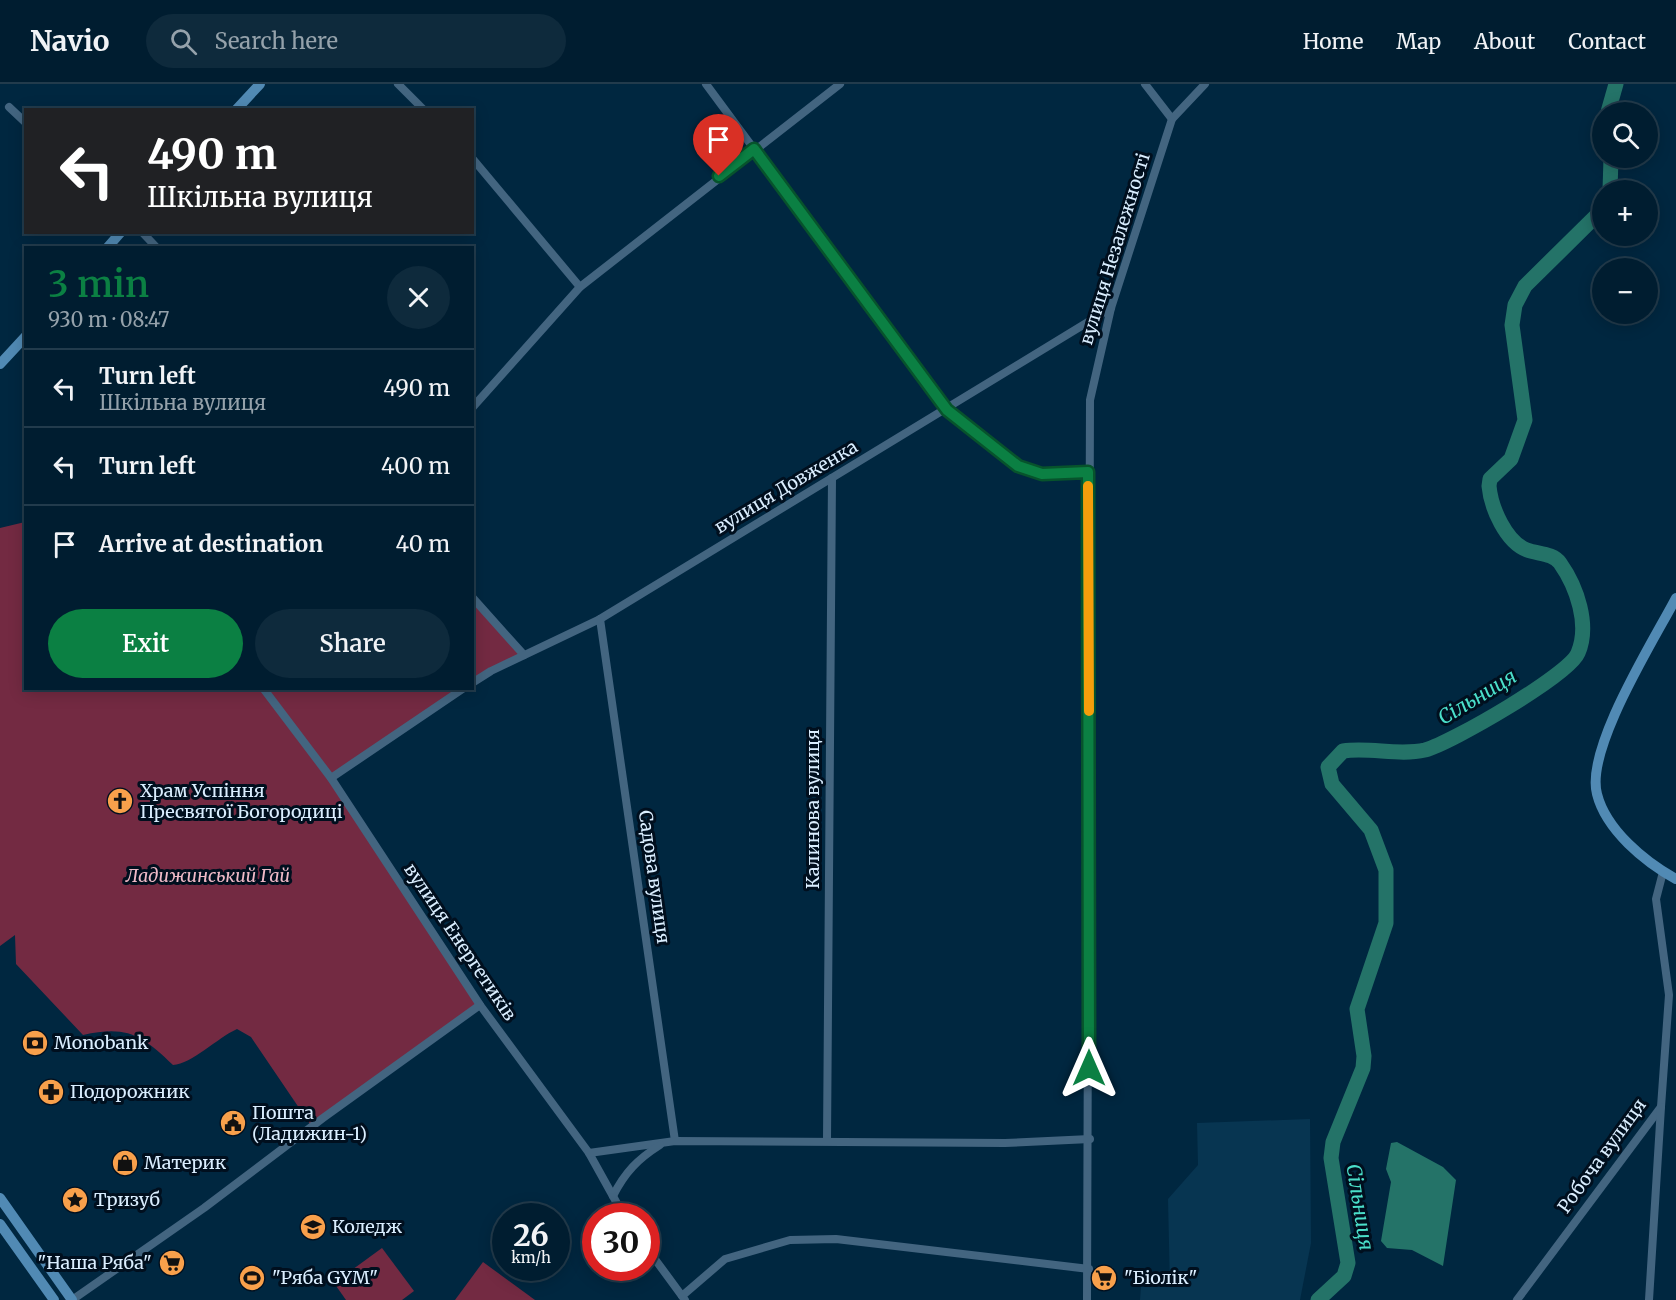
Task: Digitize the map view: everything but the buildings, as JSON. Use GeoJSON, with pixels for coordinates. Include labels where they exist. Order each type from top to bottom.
{"type":"FeatureCollection","features":[{"type":"Feature","properties":{"kind":"street"},"geometry":{"type":"LineString","coordinates":[[238,108],[260,84]]}},
{"type":"Feature","properties":{"kind":"street"},"geometry":{"type":"LineString","coordinates":[[398,84],[422,108]]}},
{"type":"Feature","properties":{"kind":"street"},"geometry":{"type":"LineString","coordinates":[[706,84],[947,410],[1018,466],[1042,474],[1088,472]]}},
{"type":"Feature","properties":{"kind":"street"},"geometry":{"type":"LineString","coordinates":[[474,406],[580,287],[840,84]]}},
{"type":"Feature","properties":{"kind":"street"},"geometry":{"type":"LineString","coordinates":[[1145,84],[1172,119]]}},
{"type":"Feature","properties":{"kind":"street","name":"вулиця Незалежності"},"geometry":{"type":"LineString","coordinates":[[1087,1300],[1090,1139],[1088,472],[1090,400],[1111,308],[1172,119],[1205,84]]}},
{"type":"Feature","properties":{"kind":"street"},"geometry":{"type":"LineString","coordinates":[[9,108],[24,121]]}},
{"type":"Feature","properties":{"kind":"street"},"geometry":{"type":"LineString","coordinates":[[474,160],[580,287]]}},
{"type":"Feature","properties":{"kind":"street"},"geometry":{"type":"LineString","coordinates":[[109,246],[119,234]]}},
{"type":"Feature","properties":{"kind":"street"},"geometry":{"type":"LineString","coordinates":[[144,234],[155,246]]}},
{"type":"Feature","properties":{"kind":"street","name":"вулиця Довженка"},"geometry":{"type":"LineString","coordinates":[[474,682],[491,671],[600,619],[947,410],[1111,308]]}},
{"type":"Feature","properties":{"kind":"street"},"geometry":{"type":"LineString","coordinates":[[2,359],[24,338]]}},
{"type":"Feature","properties":{"kind":"street","name":"Калинова вулиця"},"geometry":{"type":"LineString","coordinates":[[827,1140],[832,478]]}},
{"type":"Feature","properties":{"kind":"street"},"geometry":{"type":"LineString","coordinates":[[1676,598],[1620,703],[1598,756],[1596,792],[1603,812],[1619,834],[1663,872],[1676,879]]}},
{"type":"Feature","properties":{"kind":"street"},"geometry":{"type":"LineString","coordinates":[[474,599],[524,655]]}},
{"type":"Feature","properties":{"kind":"street","name":"Садова вулиця"},"geometry":{"type":"LineString","coordinates":[[600,619],[670,1141]]}},
{"type":"Feature","properties":{"kind":"street","name":"вулиця Енергетиків"},"geometry":{"type":"LineString","coordinates":[[265,690],[331,778],[480,1005],[590,1153],[617,1203]]}},
{"type":"Feature","properties":{"kind":"street"},"geometry":{"type":"LineString","coordinates":[[331,778],[461,690]]}},
{"type":"Feature","properties":{"kind":"street","name":"Робоча вулиця"},"geometry":{"type":"LineString","coordinates":[[1517,1300],[1661,1107],[1669,995],[1656,899],[1663,872]]}},
{"type":"Feature","properties":{"kind":"street"},"geometry":{"type":"LineString","coordinates":[[0,1198],[72,1300],[195,1215],[331,1112],[480,1005]]}},
{"type":"Feature","properties":{"kind":"street"},"geometry":{"type":"LineString","coordinates":[[1649,1300],[1661,1107]]}},
{"type":"Feature","properties":{"kind":"street"},"geometry":{"type":"LineString","coordinates":[[590,1153],[670,1141],[827,1140],[1005,1143],[1090,1139]]}},
{"type":"Feature","properties":{"kind":"street"},"geometry":{"type":"LineString","coordinates":[[613,1196],[622,1178],[637,1159],[670,1141]]}},
{"type":"Feature","properties":{"kind":"street"},"geometry":{"type":"LineString","coordinates":[[0,1224],[54,1300]]}},
{"type":"Feature","properties":{"kind":"street"},"geometry":{"type":"LineString","coordinates":[[660,1266],[684,1298],[725,1259],[790,1240],[836,1239],[1089,1269]]}},
{"type":"Feature","properties":{"kind":"shaded area"},"geometry":{"type":"Polygon","coordinates":[[[1310,1119],[1311,1243],[1300,1300],[1140,1300],[1141,1287],[1170,1287],[1168,1199],[1198,1165],[1197,1123],[1310,1119]]]}},
{"type":"Feature","properties":{"kind":"shaded area"},"geometry":{"type":"Polygon","coordinates":[[[1397,1142],[1443,1167],[1456,1180],[1443,1266],[1412,1250],[1387,1248],[1381,1241],[1391,1182],[1386,1169],[1391,1143],[1397,1142]]]}},
{"type":"Feature","properties":{"kind":"green space","name":"Ладижинський Гай"},"geometry":{"type":"Polygon","coordinates":[[[24,522],[24,690],[463,690],[331,778],[480,1005],[312,1127],[251,1037],[237,1029],[196,1056],[173,1065],[152,1046],[133,1035],[111,1031],[83,1035],[16,964],[15,935],[0,946],[0,528],[24,522]]]}},
{"type":"Feature","properties":{"kind":"green space"},"geometry":{"type":"Polygon","coordinates":[[[474,599],[524,655],[474,682],[474,599]]]}},
{"type":"Feature","properties":{"kind":"green space"},"geometry":{"type":"Polygon","coordinates":[[[382,1248],[414,1291],[402,1300],[346,1300],[334,1283],[382,1248]]]}},
{"type":"Feature","properties":{"kind":"green space"},"geometry":{"type":"Polygon","coordinates":[[[483,1262],[492,1269],[492,1281],[509,1281],[535,1300],[455,1300],[483,1262]]]}},
{"type":"Feature","properties":{"kind":"waterway","name":"Сільниця"},"geometry":{"type":"LineString","coordinates":[[1611,102],[1616,84]]}},
{"type":"Feature","properties":{"kind":"waterway","name":"Сільниця"},"geometry":{"type":"LineString","coordinates":[[1610,180],[1611,168]]}},
{"type":"Feature","properties":{"kind":"waterway","name":"Сільниця"},"geometry":{"type":"LineString","coordinates":[[1318,1300],[1344,1276],[1348,1263],[1331,1158],[1333,1142],[1363,1068],[1364,1056],[1357,1009],[1386,923],[1386,870],[1371,830],[1332,784],[1328,767],[1343,751],[1415,752],[1439,745],[1532,692],[1570,663],[1578,653],[1583,630],[1580,606],[1572,583],[1560,563],[1553,557],[1527,550],[1512,540],[1496,514],[1489,486],[1490,479],[1511,459],[1525,420],[1512,325],[1515,305],[1525,286],[1592,220]]}},
{"type":"Feature","properties":{"kind":"slow traffic"},"geometry":{"type":"LineString","coordinates":[[1088,486],[1089,711]]}},
{"type":"Feature","properties":{"kind":"place","name":"Храм Успіння Пресвятої Богородиці"},"geometry":{"type":"Point","coordinates":[120,801]}},
{"type":"Feature","properties":{"kind":"place","name":"Monobank"},"geometry":{"type":"Point","coordinates":[35,1043]}},
{"type":"Feature","properties":{"kind":"place","name":"Подорожник"},"geometry":{"type":"Point","coordinates":[51,1092]}},
{"type":"Feature","properties":{"kind":"place","name":"Пошта (Ладижин-1)"},"geometry":{"type":"Point","coordinates":[233,1123]}},
{"type":"Feature","properties":{"kind":"place","name":"Материк"},"geometry":{"type":"Point","coordinates":[125,1163]}},
{"type":"Feature","properties":{"kind":"place","name":"Тризуб"},"geometry":{"type":"Point","coordinates":[75,1200]}},
{"type":"Feature","properties":{"kind":"place","name":"Коледж"},"geometry":{"type":"Point","coordinates":[313,1227]}},
{"type":"Feature","properties":{"kind":"place","name":"\"Наша Ряба\""},"geometry":{"type":"Point","coordinates":[172,1263]}},
{"type":"Feature","properties":{"kind":"place","name":"\"Ряба GYM\""},"geometry":{"type":"Point","coordinates":[252,1278]}},
{"type":"Feature","properties":{"kind":"place","name":"\"Біолік\""},"geometry":{"type":"Point","coordinates":[1104,1278]}},
{"type":"Feature","properties":{"kind":"route"},"geometry":{"type":"LineString","coordinates":[[719,176],[754,149],[947,410],[1018,466],[1042,474],[1088,472],[1089,1068]]}}]}
